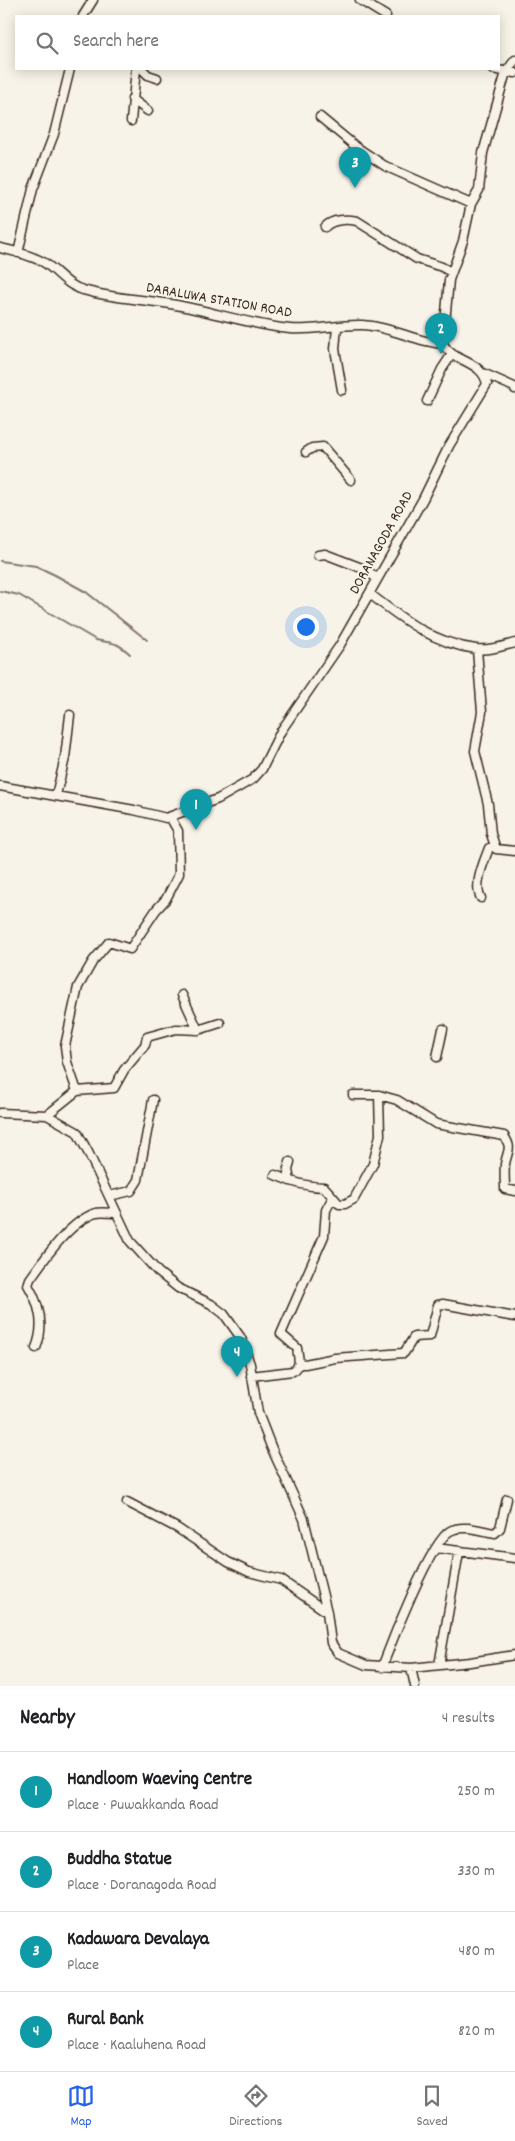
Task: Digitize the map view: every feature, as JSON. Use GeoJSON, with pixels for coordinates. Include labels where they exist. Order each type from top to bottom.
{"type":"FeatureCollection","features":[{"type":"Feature","properties":{"kind":"street"},"geometry":{"type":"LineString","coordinates":[[84,15],[93,0]]}},
{"type":"Feature","properties":{"kind":"street"},"geometry":{"type":"LineString","coordinates":[[360,0],[384,15]]}},
{"type":"Feature","properties":{"kind":"street"},"geometry":{"type":"LineString","coordinates":[[515,60],[506,72],[483,153],[479,190],[471,204],[463,241],[449,280],[442,344],[447,352],[478,367],[485,374],[514,387],[515,390]]}},
{"type":"Feature","properties":{"kind":"street"},"geometry":{"type":"LineString","coordinates":[[18,253],[33,189],[54,134],[70,70]]}},
{"type":"Feature","properties":{"kind":"street"},"geometry":{"type":"LineString","coordinates":[[130,121],[136,70]]}},
{"type":"Feature","properties":{"kind":"street"},"geometry":{"type":"LineString","coordinates":[[143,70],[157,78]]}},
{"type":"Feature","properties":{"kind":"street"},"geometry":{"type":"LineString","coordinates":[[497,70],[515,73]]}},
{"type":"Feature","properties":{"kind":"street"},"geometry":{"type":"LineString","coordinates":[[132,99],[148,111]]}},
{"type":"Feature","properties":{"kind":"street"},"geometry":{"type":"LineString","coordinates":[[320,117],[355,146],[385,166],[471,204]]}},
{"type":"Feature","properties":{"kind":"street"},"geometry":{"type":"LineString","coordinates":[[325,227],[329,223],[349,219],[357,221],[417,259],[442,266],[452,272]]}},
{"type":"Feature","properties":{"kind":"street","name":"DARALUWA STATION ROAD"},"geometry":{"type":"LineString","coordinates":[[0,248],[42,262],[59,273],[72,286],[102,295],[174,305],[206,311],[225,318],[291,329],[362,325],[390,329],[416,339],[442,344]]}},
{"type":"Feature","properties":{"kind":"street"},"geometry":{"type":"LineString","coordinates":[[338,327],[335,349],[342,390]]}},
{"type":"Feature","properties":{"kind":"street"},"geometry":{"type":"LineString","coordinates":[[427,400],[442,369],[452,354]]}},
{"type":"Feature","properties":{"kind":"street","name":"DORANAGODA ROAD"},"geometry":{"type":"LineString","coordinates":[[0,786],[134,810],[166,818],[218,799],[253,779],[262,769],[281,731],[340,645],[370,594],[423,499],[449,446],[480,398],[486,384],[485,374]]}},
{"type":"Feature","properties":{"kind":"street"},"geometry":{"type":"LineString","coordinates":[[306,452],[312,448],[323,447],[351,480]]}},
{"type":"Feature","properties":{"kind":"street"},"geometry":{"type":"LineString","coordinates":[[318,556],[324,554],[367,570],[378,579]]}},
{"type":"Feature","properties":{"kind":"street"},"geometry":{"type":"LineString","coordinates":[[370,594],[410,625],[437,638],[477,650],[515,643]]}},
{"type":"Feature","properties":{"kind":"street"},"geometry":{"type":"LineString","coordinates":[[477,650],[482,712],[475,751],[488,804],[494,846],[496,849],[515,851]]}},
{"type":"Feature","properties":{"kind":"street"},"geometry":{"type":"LineString","coordinates":[[56,795],[65,758],[70,715]]}},
{"type":"Feature","properties":{"kind":"street"},"geometry":{"type":"LineString","coordinates":[[77,1091],[67,1062],[65,1046],[78,987],[93,961],[109,942],[130,949],[156,910],[166,899],[179,874],[178,831],[170,816]]}},
{"type":"Feature","properties":{"kind":"street"},"geometry":{"type":"LineString","coordinates":[[481,898],[478,893],[480,874],[489,848],[494,846]]}},
{"type":"Feature","properties":{"kind":"street"},"geometry":{"type":"LineString","coordinates":[[182,995],[198,1030]]}},
{"type":"Feature","properties":{"kind":"street"},"geometry":{"type":"LineString","coordinates":[[47,1115],[77,1091],[114,1088],[124,1070],[145,1045],[147,1036],[176,1029],[198,1030],[220,1023]]}},
{"type":"Feature","properties":{"kind":"street"},"geometry":{"type":"LineString","coordinates":[[437,1057],[442,1029]]}},
{"type":"Feature","properties":{"kind":"street"},"geometry":{"type":"LineString","coordinates":[[353,1095],[379,1095],[397,1100],[436,1124],[504,1136],[509,1144],[509,1154],[505,1162],[505,1189],[515,1191]]}},
{"type":"Feature","properties":{"kind":"street"},"geometry":{"type":"LineString","coordinates":[[275,1175],[313,1187],[324,1187],[338,1204],[345,1204],[354,1200],[374,1164],[380,1135],[379,1095]]}},
{"type":"Feature","properties":{"kind":"street"},"geometry":{"type":"LineString","coordinates":[[109,1196],[131,1190],[138,1180],[153,1100]]}},
{"type":"Feature","properties":{"kind":"street"},"geometry":{"type":"LineString","coordinates":[[0,1113],[47,1115],[76,1132],[130,1241],[158,1272],[178,1288],[211,1304],[224,1314],[241,1338],[250,1364],[258,1412],[272,1449],[304,1519],[328,1612],[331,1643],[338,1653],[366,1665],[411,1668],[515,1655]]}},
{"type":"Feature","properties":{"kind":"street"},"geometry":{"type":"LineString","coordinates":[[290,1162],[288,1170],[290,1181]]}},
{"type":"Feature","properties":{"kind":"street"},"geometry":{"type":"LineString","coordinates":[[251,1376],[297,1369],[299,1363],[297,1348],[280,1334],[324,1236],[326,1210],[333,1197]]}},
{"type":"Feature","properties":{"kind":"street"},"geometry":{"type":"LineString","coordinates":[[36,1348],[41,1335],[42,1325],[36,1298],[28,1285],[30,1279],[57,1243],[83,1220],[96,1213],[115,1213]]}},
{"type":"Feature","properties":{"kind":"street"},"geometry":{"type":"LineString","coordinates":[[299,1363],[306,1364],[335,1358],[404,1353],[414,1337],[430,1336],[438,1305],[443,1304],[515,1317]]}},
{"type":"Feature","properties":{"kind":"street"},"geometry":{"type":"LineString","coordinates":[[382,1667],[409,1599],[446,1533],[466,1528],[495,1533],[500,1528],[507,1499]]}},
{"type":"Feature","properties":{"kind":"street"},"geometry":{"type":"LineString","coordinates":[[127,1502],[177,1528],[228,1562],[249,1572],[281,1580],[328,1612]]}},
{"type":"Feature","properties":{"kind":"street"},"geometry":{"type":"LineString","coordinates":[[436,1548],[515,1558]]}},
{"type":"Feature","properties":{"kind":"street"},"geometry":{"type":"LineString","coordinates":[[439,1665],[459,1552]]}},
{"type":"Feature","properties":{"kind":"street"},"geometry":{"type":"LineString","coordinates":[[411,1668],[415,1686]]}},
{"type":"Feature","properties":{"kind":"waterway"},"geometry":{"type":"LineString","coordinates":[[0,561],[36,566],[55,575],[86,592],[147,640]]}},
{"type":"Feature","properties":{"kind":"waterway"},"geometry":{"type":"LineString","coordinates":[[0,591],[19,595],[96,640],[117,644],[130,654]]}},
{"type":"Feature","properties":{"kind":"place","name":"Kadawara Devalaya"},"geometry":{"type":"Point","coordinates":[355,188]}},
{"type":"Feature","properties":{"kind":"place","name":"Buddha Statue"},"geometry":{"type":"Point","coordinates":[441,354]}},
{"type":"Feature","properties":{"kind":"place","name":"Handloom Waeving Centre"},"geometry":{"type":"Point","coordinates":[196,830]}},
{"type":"Feature","properties":{"kind":"place","name":"Rural Bank"},"geometry":{"type":"Point","coordinates":[237,1377]}}]}
